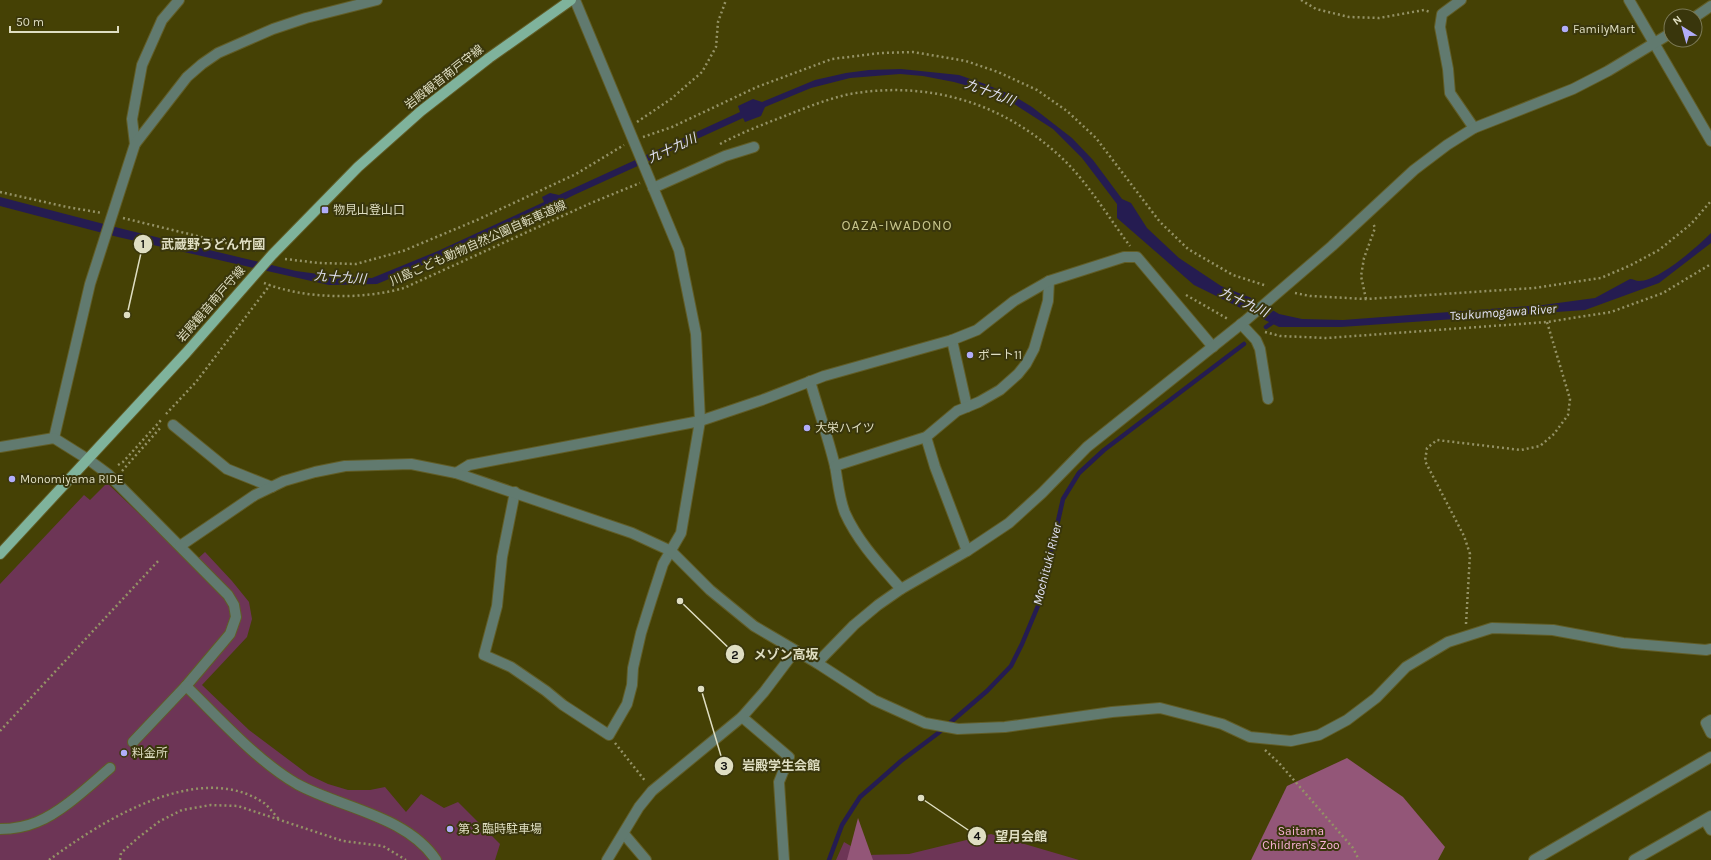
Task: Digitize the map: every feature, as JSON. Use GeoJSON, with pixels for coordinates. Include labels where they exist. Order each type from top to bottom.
{"type":"FeatureCollection","features":[{"type":"Feature","properties":{"kind":"main road","name":"岩殿観音南戸守線"},"geometry":{"type":"LineString","coordinates":[[0,554],[89,460],[186,353],[248,280],[358,167],[421,111],[489,58],[571,0]]}},
{"type":"Feature","properties":{"kind":"street"},"geometry":{"type":"LineString","coordinates":[[135,144],[132,119],[142,65],[162,20],[180,0]]}},
{"type":"Feature","properties":{"kind":"street"},"geometry":{"type":"LineString","coordinates":[[54,438],[90,284],[135,144],[187,76],[218,53],[272,29],[306,18],[377,0]]}},
{"type":"Feature","properties":{"kind":"street"},"geometry":{"type":"LineString","coordinates":[[515,492],[502,557],[497,606],[484,655],[511,667],[546,691],[563,705],[609,735],[627,704],[632,685],[633,668],[641,633],[663,564],[681,533],[700,421],[696,334],[679,250],[648,174],[627,129],[575,0]]}},
{"type":"Feature","properties":{"kind":"street"},"geometry":{"type":"LineString","coordinates":[[1461,0],[1442,14],[1440,27],[1448,69],[1450,93],[1474,128]]}},
{"type":"Feature","properties":{"kind":"street"},"geometry":{"type":"LineString","coordinates":[[1629,0],[1711,141]]}},
{"type":"Feature","properties":{"kind":"street"},"geometry":{"type":"LineString","coordinates":[[817,663],[854,625],[878,605],[901,589],[967,551],[1009,523],[1042,493],[1086,447],[1213,347],[1239,322],[1279,292],[1332,246],[1414,170],[1447,145],[1474,128],[1573,89],[1608,71],[1663,38]]}},
{"type":"Feature","properties":{"kind":"street"},"geometry":{"type":"LineString","coordinates":[[653,188],[725,156],[754,147]]}},
{"type":"Feature","properties":{"kind":"street"},"geometry":{"type":"LineString","coordinates":[[456,473],[468,465],[700,421],[762,400],[810,381],[952,340],[977,330],[1014,301],[1049,281],[1124,257],[1137,257],[1213,347]]}},
{"type":"Feature","properties":{"kind":"street"},"geometry":{"type":"LineString","coordinates":[[835,466],[926,437],[957,411],[984,400],[1000,390],[1018,374],[1026,364],[1034,349],[1041,330],[1048,301],[1049,281]]}},
{"type":"Feature","properties":{"kind":"street"},"geometry":{"type":"LineString","coordinates":[[1239,322],[1256,340],[1260,349],[1268,399]]}},
{"type":"Feature","properties":{"kind":"street"},"geometry":{"type":"LineString","coordinates":[[952,340],[967,407]]}},
{"type":"Feature","properties":{"kind":"street"},"geometry":{"type":"LineString","coordinates":[[810,381],[835,466],[845,513],[855,532],[870,553],[901,589]]}},
{"type":"Feature","properties":{"kind":"street"},"geometry":{"type":"LineString","coordinates":[[173,425],[227,469],[272,487]]}},
{"type":"Feature","properties":{"kind":"street"},"geometry":{"type":"LineString","coordinates":[[926,437],[934,467],[967,551]]}},
{"type":"Feature","properties":{"kind":"street"},"geometry":{"type":"LineString","coordinates":[[0,447],[54,438],[89,460],[108,474],[228,594],[234,605],[236,617],[230,634],[186,686],[133,742]]}},
{"type":"Feature","properties":{"kind":"street"},"geometry":{"type":"LineString","coordinates":[[180,546],[256,495],[284,481],[315,472],[345,466],[411,464],[456,473],[632,533],[671,551],[710,590],[748,622],[817,663],[874,700],[925,723],[958,729],[1005,727],[1112,712],[1160,708],[1222,724],[1250,737],[1292,741],[1319,735],[1347,720],[1370,702],[1406,667],[1448,642],[1492,628],[1553,630],[1623,643],[1711,649]]}},
{"type":"Feature","properties":{"kind":"street"},"geometry":{"type":"LineString","coordinates":[[607,860],[639,807],[652,791],[742,717],[764,692],[795,651]]}},
{"type":"Feature","properties":{"kind":"street"},"geometry":{"type":"LineString","coordinates":[[186,686],[249,746],[276,769],[298,784],[395,824],[419,842],[436,860]]}},
{"type":"Feature","properties":{"kind":"street"},"geometry":{"type":"LineString","coordinates":[[742,717],[789,757],[779,782],[784,860]]}},
{"type":"Feature","properties":{"kind":"street"},"geometry":{"type":"LineString","coordinates":[[1711,720],[1706,723],[1711,732]]}},
{"type":"Feature","properties":{"kind":"street"},"geometry":{"type":"LineString","coordinates":[[1534,860],[1711,758]]}},
{"type":"Feature","properties":{"kind":"street"},"geometry":{"type":"LineString","coordinates":[[0,829],[25,826],[38,822],[55,812],[110,768]]}},
{"type":"Feature","properties":{"kind":"street"},"geometry":{"type":"LineString","coordinates":[[1634,860],[1708,818],[1711,830]]}},
{"type":"Feature","properties":{"kind":"street"},"geometry":{"type":"LineString","coordinates":[[624,834],[646,860]]}},
{"type":"Feature","properties":{"kind":"path"},"geometry":{"type":"LineString","coordinates":[[627,129],[671,99],[702,72],[716,47],[718,22],[726,0]]}},
{"type":"Feature","properties":{"kind":"path"},"geometry":{"type":"LineString","coordinates":[[1302,0],[1316,9],[1349,17],[1379,18],[1424,10],[1442,14]]}},
{"type":"Feature","properties":{"kind":"path"},"geometry":{"type":"LineString","coordinates":[[0,192],[111,215],[286,259],[319,263],[356,264],[403,251],[477,220],[576,174],[634,143],[757,87],[832,59],[881,53],[913,52],[966,61],[998,72],[1037,90],[1067,111],[1096,138],[1160,222],[1188,249],[1233,275],[1279,292],[1310,296],[1366,299],[1534,288],[1601,278],[1631,265],[1659,250],[1691,224],[1711,201]]}},
{"type":"Feature","properties":{"kind":"path"},"geometry":{"type":"LineString","coordinates":[[716,146],[756,127],[819,102],[849,94],[873,91],[916,90],[956,97],[999,113],[1031,133],[1052,150],[1076,173],[1132,250]]}},
{"type":"Feature","properties":{"kind":"path","name":"川島こども動物自然公園自転車道線"},"geometry":{"type":"LineString","coordinates":[[264,283],[318,296],[387,293],[404,288],[638,183]]}},
{"type":"Feature","properties":{"kind":"path"},"geometry":{"type":"LineString","coordinates":[[1366,299],[1361,276],[1364,258],[1375,228],[1367,212]]}},
{"type":"Feature","properties":{"kind":"path"},"geometry":{"type":"LineString","coordinates":[[1260,330],[1280,336],[1327,338],[1547,322],[1611,312],[1663,293],[1711,264]]}},
{"type":"Feature","properties":{"kind":"path"},"geometry":{"type":"LineString","coordinates":[[118,465],[123,462],[196,382],[270,285]]}},
{"type":"Feature","properties":{"kind":"path"},"geometry":{"type":"LineString","coordinates":[[1184,293],[1239,322]]}},
{"type":"Feature","properties":{"kind":"path"},"geometry":{"type":"LineString","coordinates":[[1465,637],[1470,554],[1464,536],[1425,461],[1427,448],[1437,440],[1521,450],[1540,446],[1554,434],[1568,415],[1570,399],[1547,322]]}},
{"type":"Feature","properties":{"kind":"path"},"geometry":{"type":"LineString","coordinates":[[121,473],[163,425],[169,423],[173,425]]}},
{"type":"Feature","properties":{"kind":"path"},"geometry":{"type":"LineString","coordinates":[[0,731],[160,559]]}},
{"type":"Feature","properties":{"kind":"path"},"geometry":{"type":"LineString","coordinates":[[609,735],[652,791]]}},
{"type":"Feature","properties":{"kind":"path"},"geometry":{"type":"LineString","coordinates":[[1250,737],[1279,763],[1353,848],[1360,860]]}},
{"type":"Feature","properties":{"kind":"path"},"geometry":{"type":"LineString","coordinates":[[49,860],[134,808],[167,795],[198,788],[230,789],[249,794],[265,804],[279,819]]}},
{"type":"Feature","properties":{"kind":"path"},"geometry":{"type":"LineString","coordinates":[[120,860],[122,853],[139,837],[160,821],[182,810],[211,804],[238,806],[343,841],[383,846],[406,860]]}},
{"type":"Feature","properties":{"kind":"shaded area"},"geometry":{"type":"Polygon","coordinates":[[[107,483],[192,564],[205,552],[249,602],[252,619],[247,637],[202,685],[249,730],[309,775],[328,784],[348,790],[370,790],[385,787],[406,812],[421,794],[444,808],[458,802],[500,844],[495,860],[0,860],[0,584],[84,495],[90,500],[107,483]]]}},
{"type":"Feature","properties":{"kind":"shaded area"},"geometry":{"type":"Polygon","coordinates":[[[991,834],[1079,860],[836,860],[844,842],[866,855],[909,854],[991,834]]]}},
{"type":"Feature","properties":{"kind":"green space","name":"Saitama Children's Zoo"},"geometry":{"type":"Polygon","coordinates":[[[1347,758],[1403,797],[1445,847],[1438,860],[1251,860],[1287,786],[1347,758]]]}},
{"type":"Feature","properties":{"kind":"green space"},"geometry":{"type":"Polygon","coordinates":[[[858,818],[873,860],[847,860],[858,818]]]}},
{"type":"Feature","properties":{"kind":"water"},"geometry":{"type":"Polygon","coordinates":[[[901,69],[959,75],[1014,96],[1032,107],[1072,138],[1093,160],[1122,199],[1131,203],[1147,228],[1179,258],[1221,286],[1254,299],[1279,314],[1302,319],[1343,320],[1543,305],[1595,298],[1630,279],[1639,281],[1647,280],[1667,270],[1711,233],[1711,243],[1659,283],[1585,310],[1341,327],[1279,327],[1194,285],[1117,218],[1117,204],[1082,158],[1053,129],[1011,102],[986,91],[954,82],[923,76],[900,74],[850,78],[811,88],[765,107],[761,116],[745,122],[743,118],[574,195],[564,200],[559,208],[550,213],[547,208],[449,254],[377,284],[329,285],[118,237],[0,206],[0,197],[123,229],[296,271],[333,276],[372,278],[438,251],[544,202],[542,197],[550,193],[559,195],[740,112],[738,106],[753,99],[762,102],[815,80],[846,73],[869,70],[901,69]]]}},
{"type":"Feature","properties":{"kind":"pier"},"geometry":{"type":"Polygon","coordinates":[[[1257,298],[1275,309],[1262,321],[1243,311],[1257,298]]]}},
{"type":"Feature","properties":{"kind":"waterway","name":"Mochituki River"},"geometry":{"type":"LineString","coordinates":[[1266,327],[1276,320]]}},
{"type":"Feature","properties":{"kind":"waterway","name":"Mochituki River"},"geometry":{"type":"LineString","coordinates":[[829,860],[842,825],[860,797],[901,761],[937,734],[987,691],[1011,666],[1040,601],[1063,499],[1079,473],[1104,450],[1244,344]]}},
{"type":"Feature","properties":{"kind":"place","name":"FamilyMart"},"geometry":{"type":"Point","coordinates":[1565,29]}},
{"type":"Feature","properties":{"kind":"place","name":"物見山登山口"},"geometry":{"type":"Point","coordinates":[325,210]}},
{"type":"Feature","properties":{"kind":"place","name":"武蔵野うどん竹國"},"geometry":{"type":"Point","coordinates":[127,315]}},
{"type":"Feature","properties":{"kind":"place","name":"ポート11"},"geometry":{"type":"Point","coordinates":[970,355]}},
{"type":"Feature","properties":{"kind":"place","name":"大栄ハイツ"},"geometry":{"type":"Point","coordinates":[807,428]}},
{"type":"Feature","properties":{"kind":"place","name":"Monomiyama RIDE"},"geometry":{"type":"Point","coordinates":[12,479]}},
{"type":"Feature","properties":{"kind":"place","name":"メゾン高坂"},"geometry":{"type":"Point","coordinates":[680,601]}},
{"type":"Feature","properties":{"kind":"place","name":"岩殿学生会館"},"geometry":{"type":"Point","coordinates":[701,689]}},
{"type":"Feature","properties":{"kind":"place","name":"料金所"},"geometry":{"type":"Point","coordinates":[124,753]}},
{"type":"Feature","properties":{"kind":"place","name":"望月会館"},"geometry":{"type":"Point","coordinates":[921,798]}},
{"type":"Feature","properties":{"kind":"place","name":"第３臨時駐車場"},"geometry":{"type":"Point","coordinates":[450,829]}},
{"type":"Feature","properties":{"kind":"district","name":"OAZA-IWADONO"},"geometry":{"type":"Point","coordinates":[897,225]}},
{"type":"Feature","properties":{"kind":"water label","name":"九十九川"},"geometry":{"type":"Point","coordinates":[990,92]}},
{"type":"Feature","properties":{"kind":"water label","name":"九十九川"},"geometry":{"type":"Point","coordinates":[672,148]}},
{"type":"Feature","properties":{"kind":"water label","name":"九十九川"},"geometry":{"type":"Point","coordinates":[340,277]}},
{"type":"Feature","properties":{"kind":"water label","name":"九十九川"},"geometry":{"type":"Point","coordinates":[1244,302]}},
{"type":"Feature","properties":{"kind":"water label","name":"Tsukumogawa River"},"geometry":{"type":"Point","coordinates":[1503,312]}}]}
